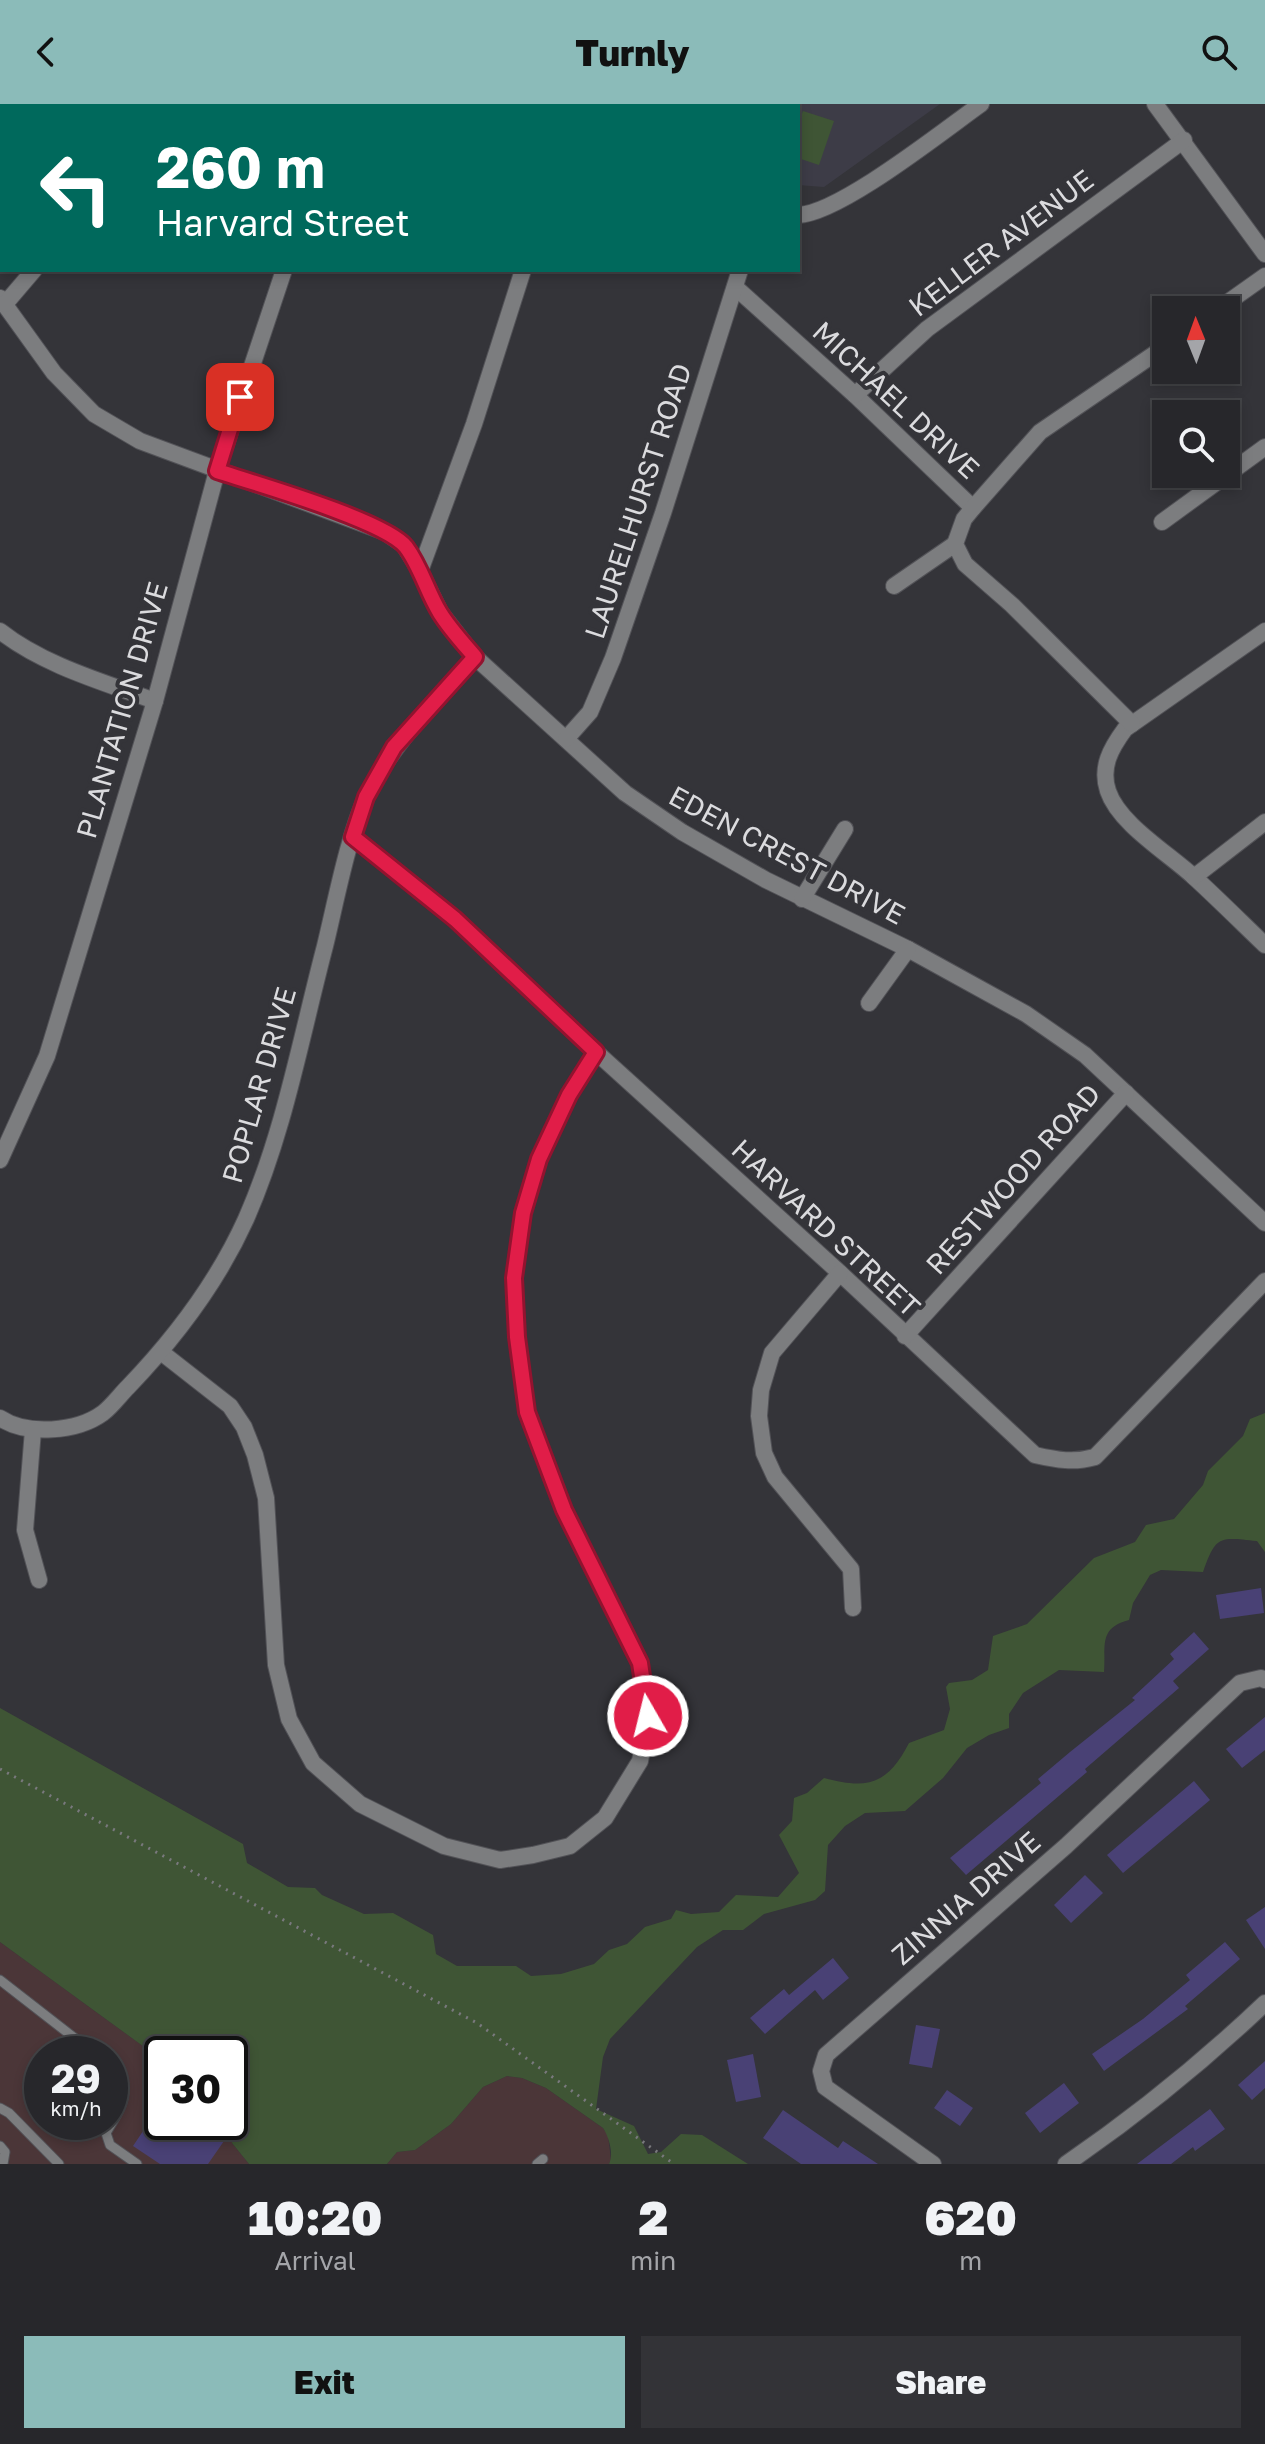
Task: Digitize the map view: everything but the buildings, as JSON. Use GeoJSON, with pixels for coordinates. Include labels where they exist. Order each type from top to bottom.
{"type":"FeatureCollection","features":[{"type":"Feature","properties":{"kind":"street"},"geometry":{"type":"LineString","coordinates":[[800,215],[825,209],[884,173],[981,104]]}},
{"type":"Feature","properties":{"kind":"street"},"geometry":{"type":"LineString","coordinates":[[1155,104],[1265,254]]}},
{"type":"Feature","properties":{"kind":"street","name":"KELLER AVENUE"},"geometry":{"type":"LineString","coordinates":[[855,395],[927,329],[1184,140]]}},
{"type":"Feature","properties":{"kind":"street"},"geometry":{"type":"LineString","coordinates":[[2,301],[32,272]]}},
{"type":"Feature","properties":{"kind":"street","name":"PLANTATION DRIVE"},"geometry":{"type":"LineString","coordinates":[[0,1160],[6,1134],[47,1056],[155,701],[217,471],[283,272]]}},
{"type":"Feature","properties":{"kind":"street"},"geometry":{"type":"LineString","coordinates":[[420,571],[474,424],[522,272]]}},
{"type":"Feature","properties":{"kind":"street","name":"LAURELHURST ROAD"},"geometry":{"type":"LineString","coordinates":[[566,739],[590,712],[613,658],[739,272]]}},
{"type":"Feature","properties":{"kind":"street"},"geometry":{"type":"LineString","coordinates":[[1237,296],[1265,276]]}},
{"type":"Feature","properties":{"kind":"street","name":"MICHAEL DRIVE"},"geometry":{"type":"LineString","coordinates":[[735,287],[855,395],[973,508],[964,519],[955,544]]}},
{"type":"Feature","properties":{"kind":"street","name":"EDEN CREST DRIVE"},"geometry":{"type":"LineString","coordinates":[[2,301],[54,373],[94,414],[140,441],[334,511],[385,532],[404,545],[440,612],[475,657],[625,793],[682,832],[802,899],[908,949],[1026,1014],[1085,1055],[1265,1223]]}},
{"type":"Feature","properties":{"kind":"street"},"geometry":{"type":"LineString","coordinates":[[973,508],[1040,432],[1152,356]]}},
{"type":"Feature","properties":{"kind":"street"},"geometry":{"type":"LineString","coordinates":[[1162,522],[1265,447]]}},
{"type":"Feature","properties":{"kind":"street"},"geometry":{"type":"LineString","coordinates":[[894,586],[955,544],[965,564],[1012,605],[1132,724]]}},
{"type":"Feature","properties":{"kind":"street"},"geometry":{"type":"LineString","coordinates":[[0,631],[16,644],[88,677],[155,701]]}},
{"type":"Feature","properties":{"kind":"street"},"geometry":{"type":"LineString","coordinates":[[1265,631],[1125,729],[1110,750],[1105,770],[1108,790],[1118,811],[1194,877],[1265,945]]}},
{"type":"Feature","properties":{"kind":"street","name":"POPLAR DRIVE"},"geometry":{"type":"LineString","coordinates":[[0,1418],[33,1430],[65,1429],[103,1414],[161,1352],[209,1285],[246,1220],[275,1140],[366,797],[394,747],[475,657]]}},
{"type":"Feature","properties":{"kind":"street"},"geometry":{"type":"LineString","coordinates":[[1194,877],[1265,822]]}},
{"type":"Feature","properties":{"kind":"street"},"geometry":{"type":"LineString","coordinates":[[802,899],[845,829]]}},
{"type":"Feature","properties":{"kind":"street","name":"HARVARD STREET"},"geometry":{"type":"LineString","coordinates":[[353,837],[455,919],[1035,1455],[1058,1461],[1095,1457],[1265,1281]]}},
{"type":"Feature","properties":{"kind":"street"},"geometry":{"type":"LineString","coordinates":[[869,1003],[908,949]]}},
{"type":"Feature","properties":{"kind":"street"},"geometry":{"type":"LineString","coordinates":[[161,1352],[230,1406],[244,1427],[266,1498],[276,1665],[289,1719],[313,1763],[360,1804],[444,1846],[500,1860],[570,1846],[605,1818],[640,1761],[648,1716],[640,1663],[564,1510],[527,1412],[517,1337],[514,1278],[523,1213],[539,1159],[569,1095],[596,1052]]}},
{"type":"Feature","properties":{"kind":"street","name":"RESTWOOD ROAD"},"geometry":{"type":"LineString","coordinates":[[905,1336],[1126,1093]]}},
{"type":"Feature","properties":{"kind":"street"},"geometry":{"type":"LineString","coordinates":[[840,1273],[772,1353],[761,1390],[759,1416],[764,1453],[775,1477],[851,1569],[853,1608]]}},
{"type":"Feature","properties":{"kind":"street"},"geometry":{"type":"LineString","coordinates":[[33,1430],[25,1530],[39,1580]]}},
{"type":"Feature","properties":{"kind":"street","name":"ZINNIA DRIVE"},"geometry":{"type":"LineString","coordinates":[[933,2164],[825,2087],[821,2071],[826,2055],[1066,1846],[1240,1683],[1261,1678],[1265,1680]]}},
{"type":"Feature","properties":{"kind":"street"},"geometry":{"type":"LineString","coordinates":[[1066,2164],[1230,2037],[1265,2003]]}},
{"type":"Feature","properties":{"kind":"lane"},"geometry":{"type":"LineString","coordinates":[[0,1980],[72,2036]]}},
{"type":"Feature","properties":{"kind":"lane"},"geometry":{"type":"LineString","coordinates":[[0,2108],[9,2113],[59,2164]]}},
{"type":"Feature","properties":{"kind":"lane"},"geometry":{"type":"LineString","coordinates":[[108,2140],[110,2145],[137,2164]]}},
{"type":"Feature","properties":{"kind":"lane"},"geometry":{"type":"LineString","coordinates":[[0,2146],[5,2152],[3,2164]]}},
{"type":"Feature","properties":{"kind":"path"},"geometry":{"type":"LineString","coordinates":[[0,1769],[477,2023],[674,2164]]}},
{"type":"Feature","properties":{"kind":"shaded area"},"geometry":{"type":"Polygon","coordinates":[[[800,104],[940,104],[824,187],[800,185],[800,104]]]}},
{"type":"Feature","properties":{"kind":"shaded area"},"geometry":{"type":"Polygon","coordinates":[[[0,1942],[144,2047],[144,2140],[233,2140],[249,2164],[0,2164],[0,1942]]]}},
{"type":"Feature","properties":{"kind":"shaded area"},"geometry":{"type":"Polygon","coordinates":[[[507,2076],[522,2078],[546,2088],[603,2128],[608,2135],[609,2164],[387,2164],[397,2152],[415,2150],[451,2124],[483,2087],[507,2076]]]}},
{"type":"Feature","properties":{"kind":"green space"},"geometry":{"type":"Polygon","coordinates":[[[803,111],[834,121],[819,165],[800,159],[800,119],[803,111]]]}},
{"type":"Feature","properties":{"kind":"green space"},"geometry":{"type":"Polygon","coordinates":[[[1265,1413],[1265,1552],[1257,1541],[1227,1539],[1216,1545],[1203,1572],[1161,1570],[1150,1575],[1133,1603],[1129,1620],[1119,1623],[1108,1633],[1104,1672],[1059,1670],[1023,1693],[1009,1714],[1009,1728],[967,1748],[943,1778],[905,1811],[865,1813],[845,1826],[828,1845],[825,1891],[815,1900],[764,1914],[743,1930],[723,1930],[697,1947],[610,2039],[603,2057],[596,2109],[634,2126],[648,2154],[661,2152],[681,2134],[702,2135],[748,2164],[609,2164],[610,2146],[603,2128],[546,2088],[522,2078],[507,2076],[483,2087],[451,2124],[415,2150],[397,2152],[387,2164],[249,2164],[232,2143],[232,2140],[248,2140],[248,2036],[144,2036],[144,2047],[0,1942],[0,1708],[243,1844],[247,1863],[288,1887],[315,1888],[322,1895],[364,1914],[393,1913],[433,1935],[436,1954],[457,1966],[516,1966],[531,1976],[561,1974],[594,1964],[609,1950],[627,1944],[645,1927],[671,1919],[676,1910],[691,1914],[719,1912],[736,1895],[778,1897],[799,1873],[779,1835],[792,1821],[794,1798],[807,1793],[824,1778],[853,1783],[875,1780],[893,1767],[909,1743],[944,1730],[950,1709],[946,1687],[949,1683],[972,1680],[988,1670],[993,1636],[1027,1624],[1094,1558],[1135,1542],[1146,1525],[1174,1519],[1203,1485],[1208,1471],[1243,1436],[1250,1419],[1265,1413]]]}},
{"type":"Feature","properties":{"kind":"route"},"geometry":{"type":"LineString","coordinates":[[240,397],[217,471],[334,511],[385,532],[404,545],[440,612],[475,657],[394,747],[366,797],[353,837],[455,919],[596,1052],[569,1095],[539,1159],[523,1213],[514,1278],[517,1337],[527,1412],[564,1510],[640,1663],[648,1716]]}}]}
